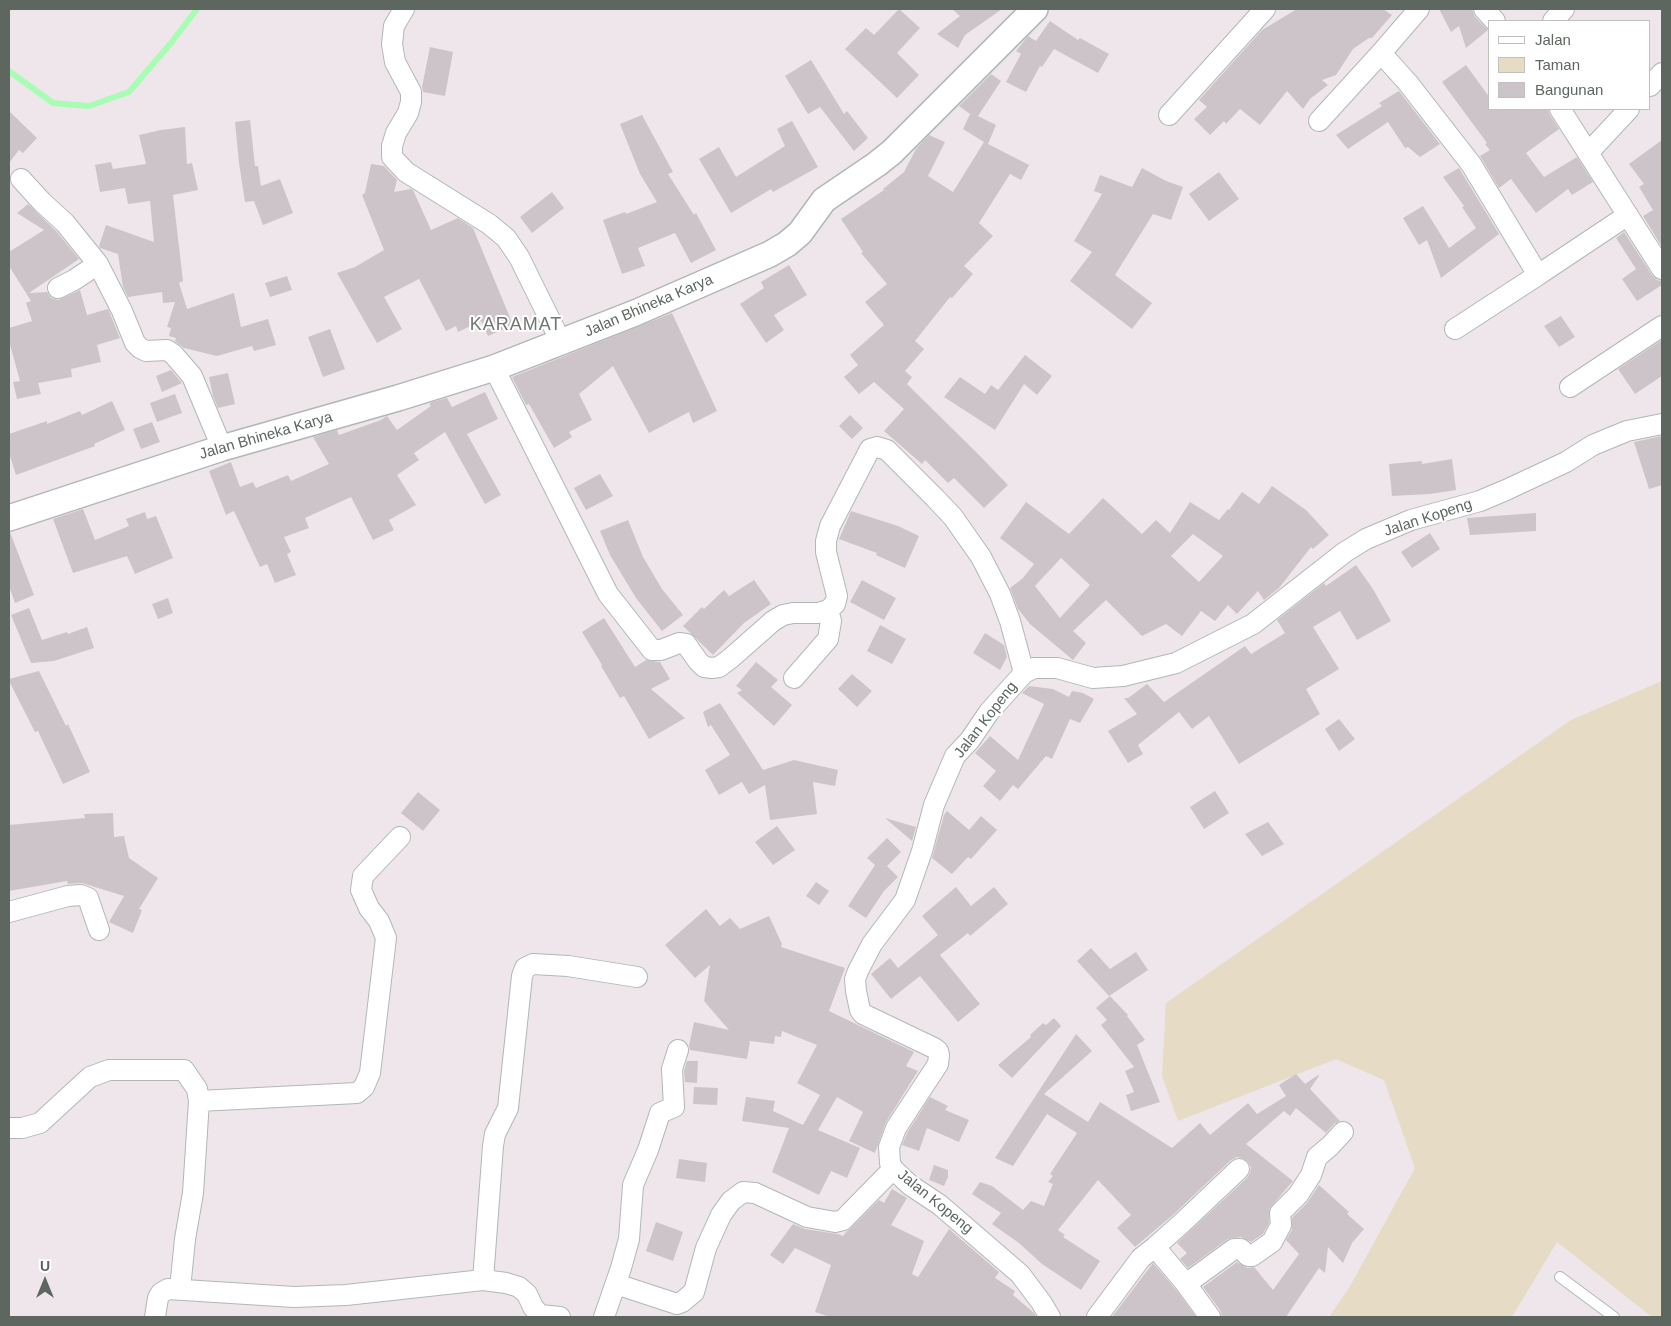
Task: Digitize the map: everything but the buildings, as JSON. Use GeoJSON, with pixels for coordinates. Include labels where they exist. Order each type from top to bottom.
{"type":"FeatureCollection","features":[{"type":"Feature","properties":{"kind":"street"},"geometry":{"type":"LineString","coordinates":[[404,9],[394,26],[392,44],[395,62],[411,92],[411,102],[408,113],[394,140],[392,157],[406,172],[489,224],[506,238],[519,257],[561,342]]}},
{"type":"Feature","properties":{"kind":"street","name":"Jalan Bhineka Karya"},"geometry":{"type":"LineString","coordinates":[[9,518],[222,448],[398,398],[494,368],[635,313],[770,254],[787,244],[800,233],[824,200],[878,164],[892,152],[1035,9]]}},
{"type":"Feature","properties":{"kind":"street"},"geometry":{"type":"LineString","coordinates":[[1169,114],[1265,9]]}},
{"type":"Feature","properties":{"kind":"street"},"geometry":{"type":"LineString","coordinates":[[1319,121],[1419,9]]}},
{"type":"Feature","properties":{"kind":"street"},"geometry":{"type":"LineString","coordinates":[[1484,9],[1494,20]]}},
{"type":"Feature","properties":{"kind":"street"},"geometry":{"type":"LineString","coordinates":[[1554,20],[1564,9]]}},
{"type":"Feature","properties":{"kind":"street"},"geometry":{"type":"LineString","coordinates":[[1381,53],[1408,83],[1471,164],[1538,274]]}},
{"type":"Feature","properties":{"kind":"street"},"geometry":{"type":"LineString","coordinates":[[1651,85],[1662,73]]}},
{"type":"Feature","properties":{"kind":"street"},"geometry":{"type":"LineString","coordinates":[[1561,110],[1662,268]]}},
{"type":"Feature","properties":{"kind":"street"},"geometry":{"type":"LineString","coordinates":[[1589,152],[1628,110]]}},
{"type":"Feature","properties":{"kind":"street"},"geometry":{"type":"LineString","coordinates":[[21,179],[65,223],[98,264],[122,311],[135,343],[146,351],[167,350],[173,354],[192,376],[222,448]]}},
{"type":"Feature","properties":{"kind":"street"},"geometry":{"type":"LineString","coordinates":[[1455,329],[1628,216]]}},
{"type":"Feature","properties":{"kind":"street"},"geometry":{"type":"LineString","coordinates":[[58,288],[98,264]]}},
{"type":"Feature","properties":{"kind":"street"},"geometry":{"type":"LineString","coordinates":[[1570,387],[1662,326]]}},
{"type":"Feature","properties":{"kind":"street"},"geometry":{"type":"LineString","coordinates":[[494,368],[608,594],[652,650],[661,650],[679,643],[686,644],[704,667],[719,667],[732,658],[773,621],[793,613],[818,613],[828,610],[835,604],[837,596],[826,552],[826,542],[830,526],[870,449],[882,447],[953,517],[981,557],[1010,621],[1024,673]]}},
{"type":"Feature","properties":{"kind":"street","name":"Jalan Kopeng"},"geometry":{"type":"LineString","coordinates":[[1050,1317],[1020,1274],[954,1216],[910,1185],[893,1169],[890,1163],[889,1147],[896,1128],[938,1064],[939,1055],[938,1051],[934,1048],[863,1014],[858,1006],[855,979],[858,971],[872,944],[905,900],[922,851],[934,805],[955,756],[970,740],[989,712],[1008,690],[1024,673],[1034,668],[1057,668],[1094,678],[1123,676],[1176,663],[1253,624],[1345,552],[1366,540],[1411,520],[1480,501],[1531,480],[1566,462],[1593,445],[1627,431],[1662,424]]}},
{"type":"Feature","properties":{"kind":"street"},"geometry":{"type":"LineString","coordinates":[[794,678],[828,639],[831,622],[828,610]]}},
{"type":"Feature","properties":{"kind":"street"},"geometry":{"type":"LineString","coordinates":[[199,1101],[357,1093],[364,1087],[370,1073],[386,938],[379,921],[369,908],[361,890],[363,876],[400,837]]}},
{"type":"Feature","properties":{"kind":"street"},"geometry":{"type":"LineString","coordinates":[[9,912],[68,896],[81,895],[88,898],[100,930]]}},
{"type":"Feature","properties":{"kind":"street"},"geometry":{"type":"LineString","coordinates":[[483,1280],[493,1146],[495,1134],[508,1108],[522,976],[525,968],[533,964],[568,966],[637,977]]}},
{"type":"Feature","properties":{"kind":"street"},"geometry":{"type":"LineString","coordinates":[[604,1317],[629,1239],[633,1185],[648,1150],[660,1113],[674,1107],[672,1069],[678,1050]]}},
{"type":"Feature","properties":{"kind":"street"},"geometry":{"type":"LineString","coordinates":[[9,1128],[22,1128],[40,1123],[90,1077],[110,1070],[184,1070],[197,1089],[199,1101],[193,1193],[185,1239],[180,1289]]}},
{"type":"Feature","properties":{"kind":"street"},"geometry":{"type":"LineString","coordinates":[[1186,1284],[1234,1249],[1241,1249],[1248,1256],[1252,1256],[1272,1242],[1281,1225],[1280,1213],[1298,1195],[1311,1175],[1317,1157],[1343,1132]]}},
{"type":"Feature","properties":{"kind":"street"},"geometry":{"type":"LineString","coordinates":[[1096,1317],[1141,1258],[1182,1223],[1239,1168]]}},
{"type":"Feature","properties":{"kind":"street"},"geometry":{"type":"LineString","coordinates":[[616,1284],[677,1304],[682,1302],[690,1298],[694,1292],[706,1248],[718,1222],[732,1201],[743,1192],[760,1196],[807,1217],[835,1222],[843,1220],[893,1169]]}},
{"type":"Feature","properties":{"kind":"street"},"geometry":{"type":"LineString","coordinates":[[1155,1247],[1186,1284],[1210,1317]]}},
{"type":"Feature","properties":{"kind":"street"},"geometry":{"type":"LineString","coordinates":[[155,1317],[158,1298],[161,1293],[168,1289],[294,1297],[346,1295],[483,1280],[519,1287],[527,1294],[533,1307],[540,1315],[560,1317]]}},
{"type":"Feature","properties":{"kind":"lane"},"geometry":{"type":"LineString","coordinates":[[1560,1277],[1614,1317]]}},
{"type":"Feature","properties":{"kind":"green space"},"geometry":{"type":"Polygon","coordinates":[[[1662,681],[1662,1317],[1652,1317],[1557,1242],[1512,1317],[1329,1317],[1349,1288],[1415,1168],[1384,1080],[1336,1059],[1178,1121],[1162,1076],[1166,1003],[1571,720],[1662,681]]]}},
{"type":"Feature","properties":{"kind":"waterway"},"geometry":{"type":"LineString","coordinates":[[9,71],[53,103],[89,106],[129,92],[197,9]]}},
{"type":"Feature","properties":{"kind":"district","name":"KARAMAT"},"geometry":{"type":"Point","coordinates":[516,325]}}]}
